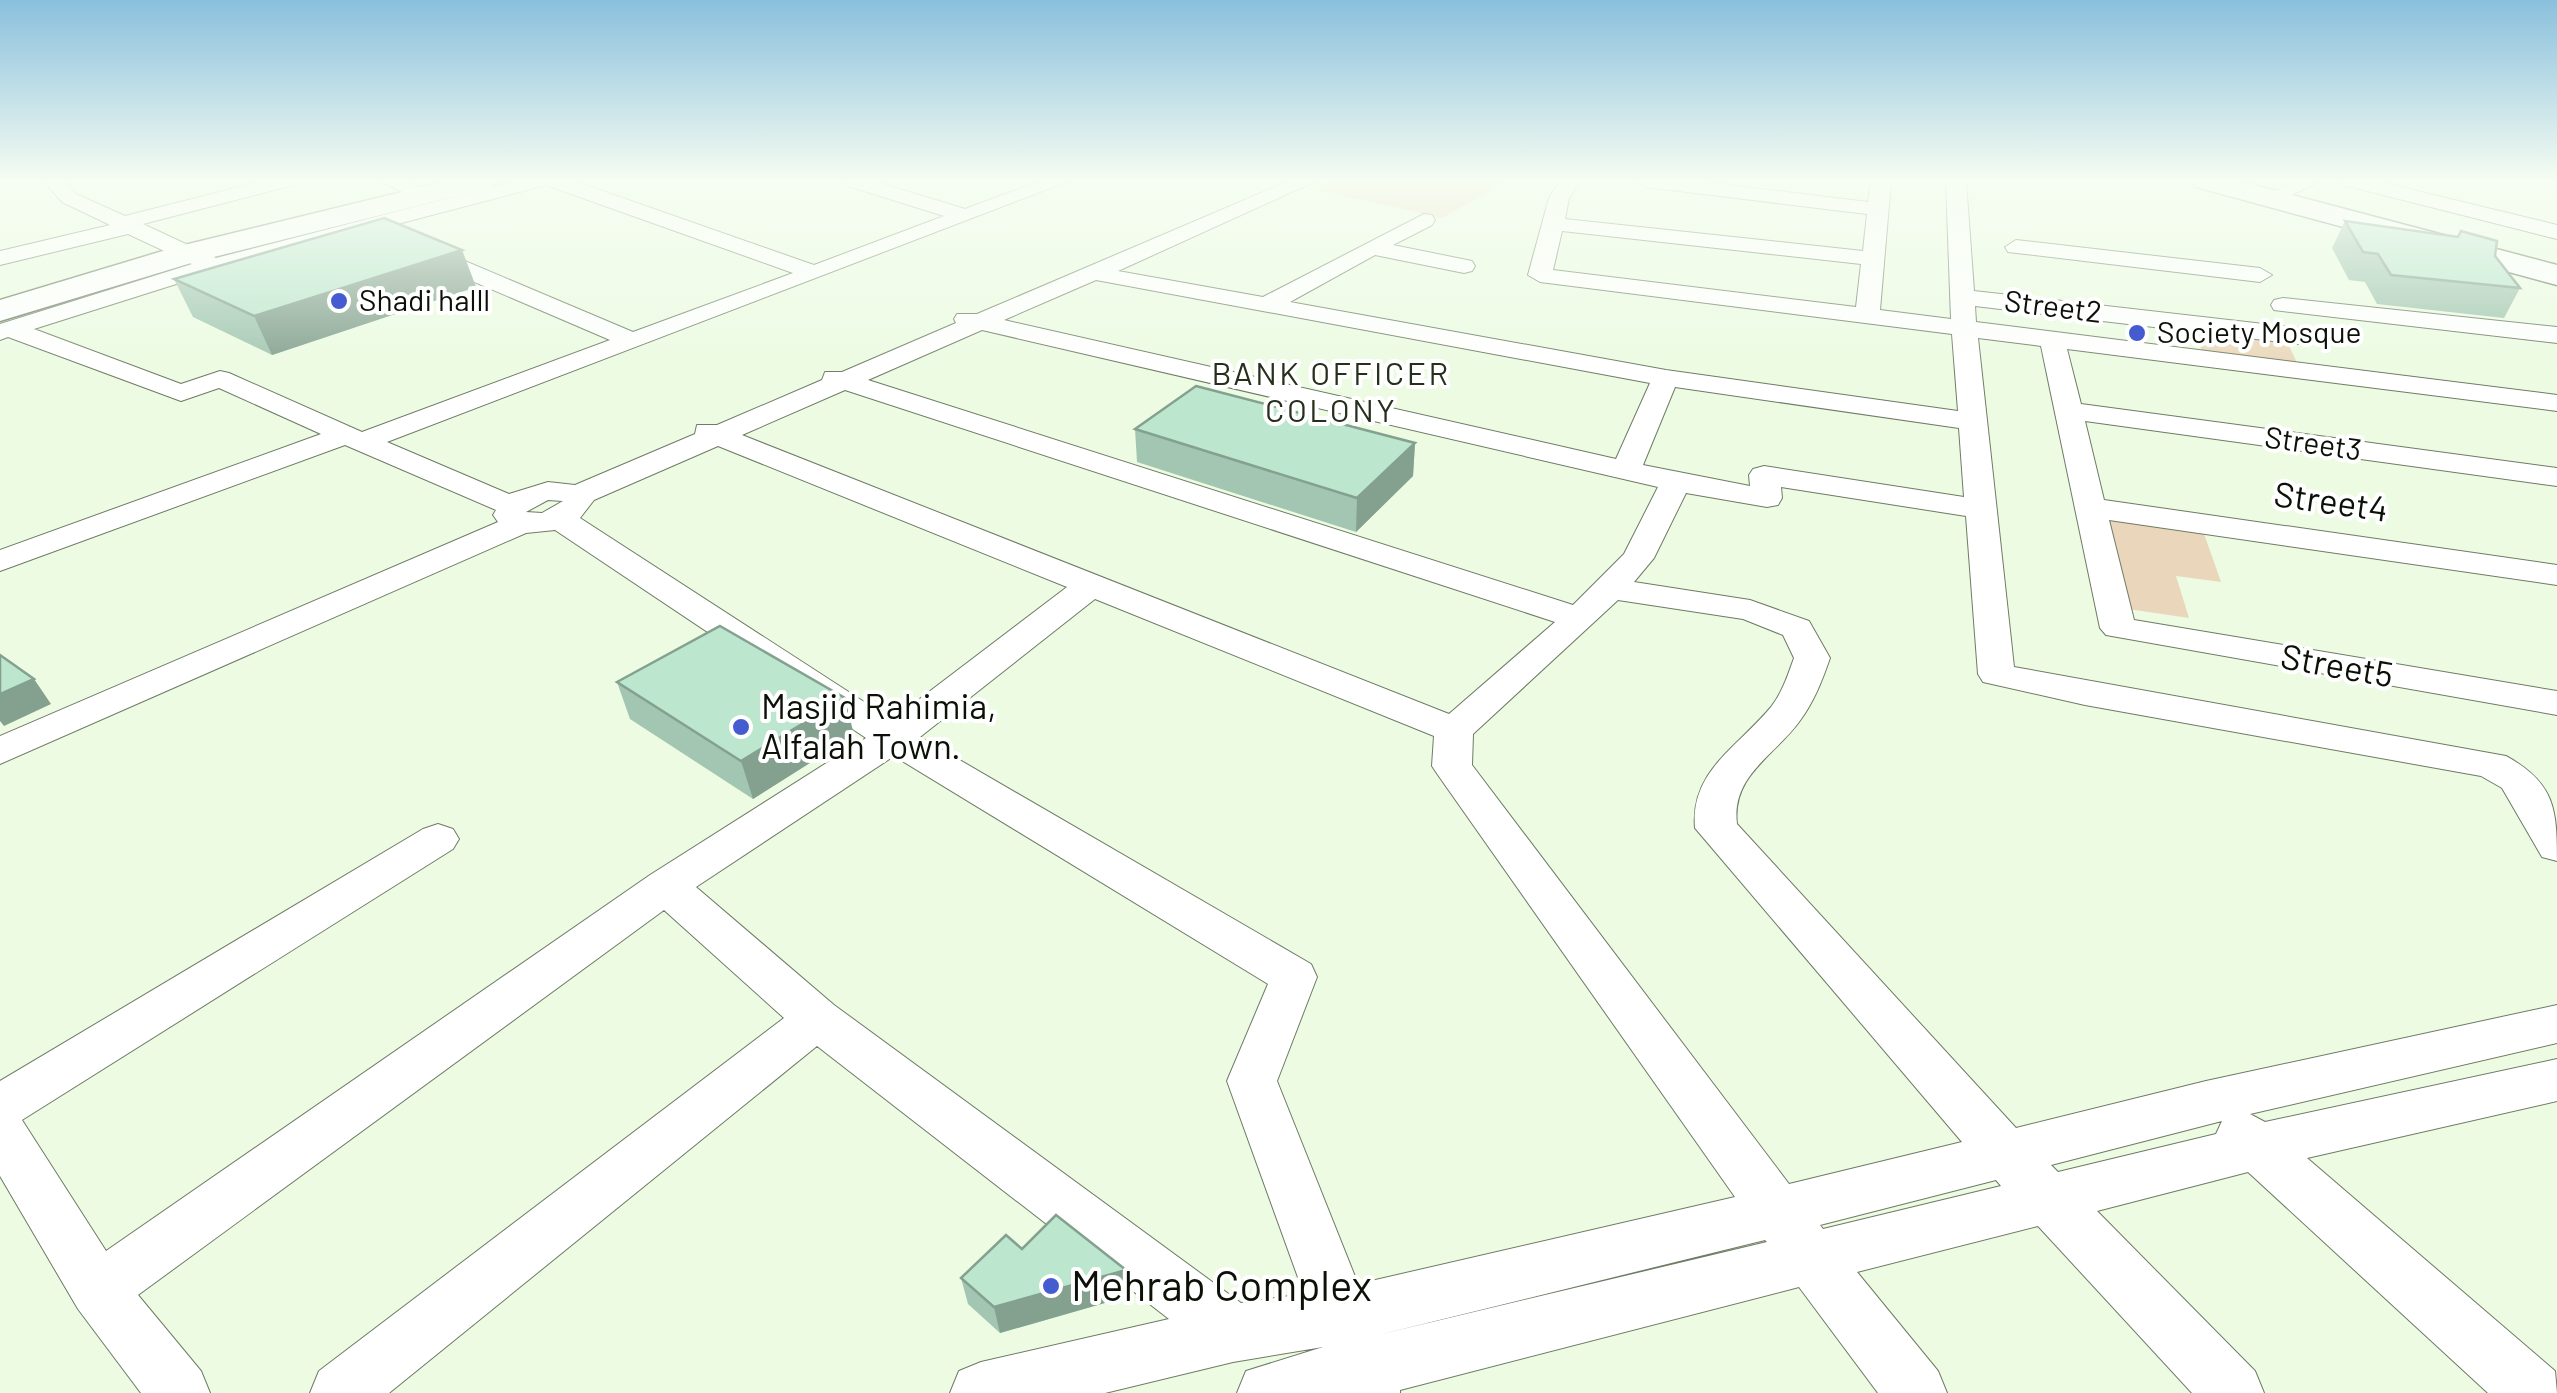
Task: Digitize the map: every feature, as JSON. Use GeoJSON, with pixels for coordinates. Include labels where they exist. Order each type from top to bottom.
{"type":"FeatureCollection","features":[{"type":"Feature","properties":{"kind":"street"},"geometry":{"type":"LineString","coordinates":[[0,258],[43,246]]}},
{"type":"Feature","properties":{"kind":"street"},"geometry":{"type":"LineString","coordinates":[[173,246],[200,260],[266,246]]}},
{"type":"Feature","properties":{"kind":"street"},"geometry":{"type":"LineString","coordinates":[[3,324],[249,246]]}},
{"type":"Feature","properties":{"kind":"street"},"geometry":{"type":"LineString","coordinates":[[407,246],[628,339]]}},
{"type":"Feature","properties":{"kind":"street"},"geometry":{"type":"LineString","coordinates":[[738,246],[812,272]]}},
{"type":"Feature","properties":{"kind":"street"},"geometry":{"type":"LineString","coordinates":[[0,562],[354,439],[883,246]]}},
{"type":"Feature","properties":{"kind":"street"},"geometry":{"type":"LineString","coordinates":[[0,751],[541,508],[1142,246]]}},
{"type":"Feature","properties":{"kind":"street"},"geometry":{"type":"LineString","coordinates":[[972,321],[1154,246]]}},
{"type":"Feature","properties":{"kind":"street"},"geometry":{"type":"LineString","coordinates":[[1264,306],[1376,246]]}},
{"type":"Feature","properties":{"kind":"street","name":"Street2"},"geometry":{"type":"LineString","coordinates":[[1547,246],[1540,276],[1868,316],[1962,313],[2052,340],[2557,403]]}},
{"type":"Feature","properties":{"kind":"street"},"geometry":{"type":"LineString","coordinates":[[1754,246],[1873,259]]}},
{"type":"Feature","properties":{"kind":"street"},"geometry":{"type":"LineString","coordinates":[[1868,316],[1874,246]]}},
{"type":"Feature","properties":{"kind":"street"},"geometry":{"type":"LineString","coordinates":[[1959,246],[1996,674],[2085,694],[2492,765],[2517,779],[2557,846]]}},
{"type":"Feature","properties":{"kind":"street"},"geometry":{"type":"LineString","coordinates":[[2239,246],[2283,305],[2314,372]]}},
{"type":"Feature","properties":{"kind":"street"},"geometry":{"type":"LineString","coordinates":[[2450,246],[2557,275]]}},
{"type":"Feature","properties":{"kind":"street"},"geometry":{"type":"LineString","coordinates":[[2016,247],[2260,276]]}},
{"type":"Feature","properties":{"kind":"street"},"geometry":{"type":"LineString","coordinates":[[1372,248],[1464,266]]}},
{"type":"Feature","properties":{"kind":"street"},"geometry":{"type":"LineString","coordinates":[[1093,272],[1666,378],[1972,421]]}},
{"type":"Feature","properties":{"kind":"street"},"geometry":{"type":"LineString","coordinates":[[2283,305],[2557,335]]}},
{"type":"Feature","properties":{"kind":"street"},"geometry":{"type":"LineString","coordinates":[[1962,313],[2299,336]]}},
{"type":"Feature","properties":{"kind":"street"},"geometry":{"type":"LineString","coordinates":[[972,321],[1676,482],[1768,498],[1764,474],[1980,509]]}},
{"type":"Feature","properties":{"kind":"street"},"geometry":{"type":"LineString","coordinates":[[3,324],[180,393],[220,379],[483,496],[541,508],[892,738],[1294,977],[1252,1081],[1366,1382]]}},
{"type":"Feature","properties":{"kind":"street"},"geometry":{"type":"LineString","coordinates":[[2052,340],[2093,508]]}},
{"type":"Feature","properties":{"kind":"street"},"geometry":{"type":"LineString","coordinates":[[1627,468],[1666,378]]}},
{"type":"Feature","properties":{"kind":"street"},"geometry":{"type":"LineString","coordinates":[[839,380],[1595,603],[1750,610],[1797,628],[1812,658],[1794,704],[1722,782],[1711,810],[1716,828],[2005,1153],[2233,1393]]}},
{"type":"Feature","properties":{"kind":"street","name":"Street3"},"geometry":{"type":"LineString","coordinates":[[2070,412],[2557,477]]}},
{"type":"Feature","properties":{"kind":"street"},"geometry":{"type":"LineString","coordinates":[[713,433],[1454,730]]}},
{"type":"Feature","properties":{"kind":"street"},"geometry":{"type":"LineString","coordinates":[[1676,482],[1638,558],[1523,672],[1454,730],[1452,766],[1811,1258],[1916,1393]]}},
{"type":"Feature","properties":{"kind":"street"},"geometry":{"type":"LineString","coordinates":[[0,734],[541,508]]}},
{"type":"Feature","properties":{"kind":"street","name":"Street4"},"geometry":{"type":"LineString","coordinates":[[2093,508],[2557,575]]}},
{"type":"Feature","properties":{"kind":"street","name":"Street5"},"geometry":{"type":"LineString","coordinates":[[2093,508],[2118,628],[2557,703]]}},
{"type":"Feature","properties":{"kind":"street"},"geometry":{"type":"LineString","coordinates":[[98,1290],[666,886],[892,738],[1091,584]]}},
{"type":"Feature","properties":{"kind":"street"},"geometry":{"type":"LineString","coordinates":[[0,1107],[438,839]]}},
{"type":"Feature","properties":{"kind":"street"},"geometry":{"type":"LineString","coordinates":[[666,886],[817,1019],[1234,1333]]}},
{"type":"Feature","properties":{"kind":"street"},"geometry":{"type":"LineString","coordinates":[[342,1393],[817,1019]]}},
{"type":"Feature","properties":{"kind":"street"},"geometry":{"type":"LineString","coordinates":[[981,1393],[1234,1333],[1340,1316],[1777,1212],[2206,1103],[2557,1024]]}},
{"type":"Feature","properties":{"kind":"street"},"geometry":{"type":"LineString","coordinates":[[1268,1393],[1366,1382],[1811,1258],[2256,1147],[2557,1080]]}},
{"type":"Feature","properties":{"kind":"street"},"geometry":{"type":"LineString","coordinates":[[2206,1103],[2534,1393]]}},
{"type":"Feature","properties":{"kind":"street"},"geometry":{"type":"LineString","coordinates":[[0,1130],[98,1290],[179,1393]]}},
{"type":"Feature","properties":{"kind":"shaded area"},"geometry":{"type":"Polygon","coordinates":[[[2191,326],[2285,337],[2299,367],[2205,357],[2191,326]]]}},
{"type":"Feature","properties":{"kind":"shaded area"},"geometry":{"type":"Polygon","coordinates":[[[2103,513],[2202,528],[2221,582],[2176,576],[2189,618],[2128,609],[2103,513]]]}},
{"type":"Feature","properties":{"kind":"building"},"geometry":{"type":"Polygon","coordinates":[[[288,246],[452,246],[462,250],[254,316],[174,279],[288,246]]]}},
{"type":"Feature","properties":{"kind":"building"},"geometry":{"type":"Polygon","coordinates":[[[2360,246],[2496,246],[2495,256],[2520,288],[2391,275],[2378,254],[2363,252],[2360,246]]]}},
{"type":"Feature","properties":{"kind":"building"},"geometry":{"type":"Polygon","coordinates":[[[1196,386],[1415,443],[1357,498],[1135,429],[1196,386]]]}},
{"type":"Feature","properties":{"kind":"building"},"geometry":{"type":"Polygon","coordinates":[[[720,626],[845,698],[741,761],[617,682],[720,626]]]}},
{"type":"Feature","properties":{"kind":"building"},"geometry":{"type":"Polygon","coordinates":[[[0,655],[34,679],[0,694],[0,655]]]}},
{"type":"Feature","properties":{"kind":"building"},"geometry":{"type":"Polygon","coordinates":[[[1056,1215],[1126,1270],[994,1307],[961,1278],[1006,1235],[1022,1249],[1056,1215]]]}},
{"type":"Feature","properties":{"kind":"place","name":"Shadi halll"},"geometry":{"type":"Point","coordinates":[339,301]}},
{"type":"Feature","properties":{"kind":"place","name":"Society Mosque"},"geometry":{"type":"Point","coordinates":[2137,333]}},
{"type":"Feature","properties":{"kind":"place","name":"Masjid Rahimia, Alfalah Town."},"geometry":{"type":"Point","coordinates":[741,727]}},
{"type":"Feature","properties":{"kind":"place","name":"Mehrab Complex"},"geometry":{"type":"Point","coordinates":[1051,1286]}},
{"type":"Feature","properties":{"kind":"district","name":"BANK OFFICER COLONY"},"geometry":{"type":"Point","coordinates":[1331,392]}}]}
